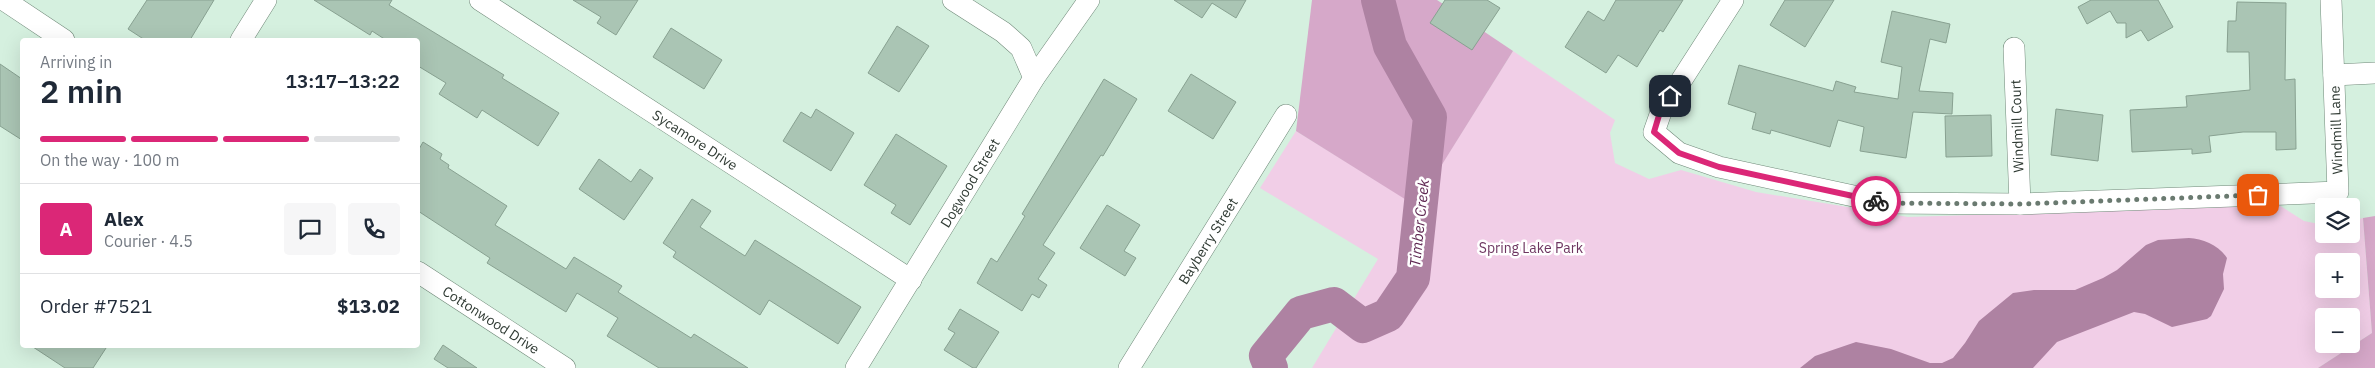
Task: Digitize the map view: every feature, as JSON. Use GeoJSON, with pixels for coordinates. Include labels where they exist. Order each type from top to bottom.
{"type":"FeatureCollection","features":[{"type":"Feature","properties":{"kind":"street"},"geometry":{"type":"LineString","coordinates":[[4,0],[61,38]]}},
{"type":"Feature","properties":{"kind":"street"},"geometry":{"type":"LineString","coordinates":[[242,38],[266,0]]}},
{"type":"Feature","properties":{"kind":"street","name":"Sycamore Drive"},"geometry":{"type":"LineString","coordinates":[[480,0],[911,280]]}},
{"type":"Feature","properties":{"kind":"street"},"geometry":{"type":"LineString","coordinates":[[953,0],[1003,32],[1022,48],[1034,78]]}},
{"type":"Feature","properties":{"kind":"street","name":"Dogwood Street"},"geometry":{"type":"LineString","coordinates":[[856,368],[1034,78],[1089,0]]}},
{"type":"Feature","properties":{"kind":"street","name":"Windmill Lane"},"geometry":{"type":"LineString","coordinates":[[1733,0],[1660,112],[1654,132],[1679,153],[1719,167],[1886,203],[2020,204],[2338,192],[2331,0]]}},
{"type":"Feature","properties":{"kind":"street","name":"Windmill Court"},"geometry":{"type":"LineString","coordinates":[[2014,48],[2020,204]]}},
{"type":"Feature","properties":{"kind":"street"},"geometry":{"type":"LineString","coordinates":[[2334,76],[2375,73]]}},
{"type":"Feature","properties":{"kind":"street","name":"Bayberry Street"},"geometry":{"type":"LineString","coordinates":[[1129,368],[1286,115]]}},
{"type":"Feature","properties":{"kind":"street","name":"Cottonwood Drive"},"geometry":{"type":"LineString","coordinates":[[420,273],[565,368]]}},
{"type":"Feature","properties":{"kind":"green space","name":"Spring Lake Park"},"geometry":{"type":"Polygon","coordinates":[[[1513,51],[1615,120],[1610,133],[1615,163],[1649,179],[1681,170],[1756,192],[1908,217],[2279,205],[2304,221],[2315,223],[2315,243],[2360,243],[2360,219],[2363,218],[2372,333],[2360,341],[2360,308],[2315,308],[2315,353],[2341,353],[2318,368],[1312,368],[1378,259],[1260,188],[1296,131],[1416,205],[1513,51]]]}},
{"type":"Feature","properties":{"kind":"shaded area"},"geometry":{"type":"Polygon","coordinates":[[[1312,0],[1437,0],[1513,51],[1416,206],[1296,131],[1312,0]]]}},
{"type":"Feature","properties":{"kind":"shaded area"},"geometry":{"type":"Polygon","coordinates":[[[2375,216],[2375,368],[2318,368],[2341,353],[2360,353],[2360,341],[2372,333],[2363,218],[2375,216]]]}},
{"type":"Feature","properties":{"kind":"shaded area"},"geometry":{"type":"Polygon","coordinates":[[[2189,238],[2210,244],[2224,253],[2227,258],[2223,274],[2224,289],[2211,316],[2207,319],[2172,327],[2145,314],[2134,312],[2057,342],[2033,368],[1800,368],[1815,356],[1856,342],[1891,349],[1930,363],[1942,363],[1953,358],[1979,321],[2013,293],[2034,290],[2075,290],[2117,270],[2146,245],[2158,240],[2189,238]]]}},
{"type":"Feature","properties":{"kind":"building"},"geometry":{"type":"Polygon","coordinates":[[[147,0],[214,0],[191,38],[142,38],[128,29],[147,0]]]}},
{"type":"Feature","properties":{"kind":"building"},"geometry":{"type":"Polygon","coordinates":[[[314,0],[392,0],[389,5],[504,75],[502,78],[559,113],[538,146],[482,110],[477,118],[439,94],[446,83],[420,67],[420,38],[383,38],[372,31],[370,35],[314,0]]]}},
{"type":"Feature","properties":{"kind":"building"},"geometry":{"type":"Polygon","coordinates":[[[573,0],[638,0],[616,35],[597,23],[601,17],[573,0]]]}},
{"type":"Feature","properties":{"kind":"building"},"geometry":{"type":"Polygon","coordinates":[[[1174,0],[1246,0],[1236,18],[1212,3],[1202,18],[1174,0]]]}},
{"type":"Feature","properties":{"kind":"building"},"geometry":{"type":"Polygon","coordinates":[[[1445,0],[1487,0],[1500,8],[1472,50],[1430,23],[1445,0]]]}},
{"type":"Feature","properties":{"kind":"building"},"geometry":{"type":"Polygon","coordinates":[[[1616,0],[1683,0],[1663,32],[1660,30],[1637,67],[1618,55],[1606,73],[1565,47],[1588,11],[1604,21],[1616,0]]]}},
{"type":"Feature","properties":{"kind":"building"},"geometry":{"type":"Polygon","coordinates":[[[1785,0],[1834,0],[1805,47],[1770,25],[1785,0]]]}},
{"type":"Feature","properties":{"kind":"building"},"geometry":{"type":"Polygon","coordinates":[[[2091,0],[2158,0],[2173,27],[2148,41],[2141,30],[2126,38],[2126,23],[2117,23],[2110,11],[2087,24],[2078,7],[2091,0]]]}},
{"type":"Feature","properties":{"kind":"building"},"geometry":{"type":"Polygon","coordinates":[[[2237,2],[2286,3],[2285,80],[2295,79],[2296,149],[2276,150],[2276,132],[2243,132],[2209,136],[2211,152],[2192,154],[2192,149],[2132,152],[2130,110],[2187,107],[2186,96],[2250,90],[2249,52],[2227,52],[2228,21],[2236,21],[2237,2]]]}},
{"type":"Feature","properties":{"kind":"building"},"geometry":{"type":"Polygon","coordinates":[[[1892,11],[1950,24],[1946,43],[1930,39],[1919,91],[1953,93],[1952,114],[1913,112],[1906,158],[1860,151],[1864,127],[1838,120],[1830,147],[1771,130],[1770,134],[1752,129],[1756,113],[1728,104],[1739,65],[1833,91],[1836,81],[1856,87],[1854,92],[1898,99],[1902,67],[1881,62],[1892,11]]]}},
{"type":"Feature","properties":{"kind":"building"},"geometry":{"type":"Polygon","coordinates":[[[897,26],[929,46],[899,92],[868,73],[897,26]]]}},
{"type":"Feature","properties":{"kind":"building"},"geometry":{"type":"Polygon","coordinates":[[[671,28],[722,60],[704,89],[653,57],[671,28]]]}},
{"type":"Feature","properties":{"kind":"building"},"geometry":{"type":"Polygon","coordinates":[[[0,64],[20,78],[20,139],[0,126],[0,64]]]}},
{"type":"Feature","properties":{"kind":"building"},"geometry":{"type":"Polygon","coordinates":[[[1191,74],[1236,102],[1213,139],[1168,111],[1191,74]]]}},
{"type":"Feature","properties":{"kind":"building"},"geometry":{"type":"Polygon","coordinates":[[[1104,79],[1137,99],[1103,156],[1101,155],[1043,245],[1055,253],[1038,279],[1047,285],[1039,298],[1032,294],[1022,311],[977,283],[991,258],[997,262],[1025,216],[1022,214],[1104,79]]]}},
{"type":"Feature","properties":{"kind":"building"},"geometry":{"type":"Polygon","coordinates":[[[816,109],[854,133],[831,171],[783,141],[801,112],[811,118],[816,109]]]}},
{"type":"Feature","properties":{"kind":"building"},"geometry":{"type":"Polygon","coordinates":[[[2056,109],[2103,115],[2098,161],[2051,155],[2056,109]]]}},
{"type":"Feature","properties":{"kind":"building"},"geometry":{"type":"Polygon","coordinates":[[[1991,115],[1992,156],[1946,157],[1945,116],[1991,115]]]}},
{"type":"Feature","properties":{"kind":"building"},"geometry":{"type":"Polygon","coordinates":[[[896,134],[947,166],[910,225],[891,213],[896,205],[864,185],[896,134]]]}},
{"type":"Feature","properties":{"kind":"building"},"geometry":{"type":"Polygon","coordinates":[[[423,142],[442,154],[440,159],[449,165],[448,168],[507,206],[495,225],[566,269],[574,257],[622,286],[618,292],[691,338],[694,334],[748,368],[659,368],[607,336],[618,318],[577,293],[566,312],[487,263],[490,258],[420,212],[420,147],[423,142]]]}},
{"type":"Feature","properties":{"kind":"building"},"geometry":{"type":"Polygon","coordinates":[[[599,159],[631,182],[640,169],[653,178],[624,220],[579,189],[599,159]]]}},
{"type":"Feature","properties":{"kind":"building"},"geometry":{"type":"Polygon","coordinates":[[[692,199],[711,211],[700,227],[745,256],[755,240],[861,307],[838,344],[769,300],[760,315],[673,257],[676,252],[663,243],[692,199]]]}},
{"type":"Feature","properties":{"kind":"building"},"geometry":{"type":"Polygon","coordinates":[[[1107,205],[1140,225],[1124,251],[1136,258],[1125,276],[1080,248],[1107,205]]]}},
{"type":"Feature","properties":{"kind":"building"},"geometry":{"type":"Polygon","coordinates":[[[960,309],[999,332],[976,368],[944,350],[955,333],[948,329],[960,309]]]}},
{"type":"Feature","properties":{"kind":"building"},"geometry":{"type":"Polygon","coordinates":[[[443,345],[477,368],[448,368],[434,359],[443,345]]]}},
{"type":"Feature","properties":{"kind":"building"},"geometry":{"type":"Polygon","coordinates":[[[35,348],[106,348],[93,368],[65,368],[35,348]]]}},
{"type":"Feature","properties":{"kind":"waterway","name":"Timber Creek"},"geometry":{"type":"LineString","coordinates":[[1271,368],[1266,356],[1301,313],[1334,304],[1363,326],[1388,315],[1413,278],[1430,117],[1390,46],[1378,0]]}},
{"type":"Feature","properties":{"kind":"way so far"},"geometry":{"type":"LineString","coordinates":[[1876,201],[1886,203],[2020,204],[2258,195]]}},
{"type":"Feature","properties":{"kind":"route"},"geometry":{"type":"LineString","coordinates":[[1670,96],[1660,112],[1654,132],[1679,153],[1719,167],[1876,201]]}}]}
